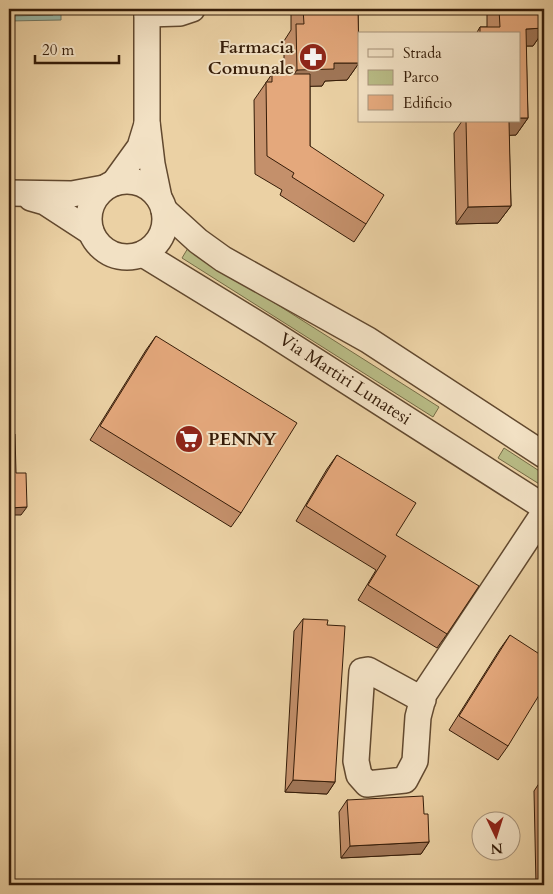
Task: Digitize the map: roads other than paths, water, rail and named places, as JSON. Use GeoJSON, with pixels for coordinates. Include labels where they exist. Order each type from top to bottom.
{"type":"FeatureCollection","features":[{"type":"Feature","properties":{"kind":"street"},"geometry":{"type":"LineString","coordinates":[[148,122],[140,147],[109,186],[95,197],[90,208],[91,232],[97,243],[105,251],[117,256],[131,257],[143,254],[154,246],[162,236],[165,223],[152,164],[148,122],[147,12],[180,13],[192,9]]}},
{"type":"Feature","properties":{"kind":"street"},"geometry":{"type":"LineString","coordinates":[[13,193],[72,194],[126,181],[138,182],[150,188],[162,204],[198,241],[223,259],[368,340],[544,455]]}},
{"type":"Feature","properties":{"kind":"street"},"geometry":{"type":"LineString","coordinates":[[13,193],[45,202],[91,232]]}},
{"type":"Feature","properties":{"kind":"street","name":"Via Martiri Lunatesi"},"geometry":{"type":"LineString","coordinates":[[143,254],[267,330],[544,507]]}},
{"type":"Feature","properties":{"kind":"street"},"geometry":{"type":"LineString","coordinates":[[423,700],[424,694],[544,513]]}},
{"type":"Feature","properties":{"kind":"water"},"geometry":{"type":"Polygon","coordinates":[[[9,9],[61,9],[61,20],[9,21],[9,9]]]}},
{"type":"Feature","properties":{"kind":"place","name":"Farmacia Comunale"},"geometry":{"type":"Point","coordinates":[313,57]}},
{"type":"Feature","properties":{"kind":"place","name":"PENNY"},"geometry":{"type":"Point","coordinates":[189,439]}}]}
